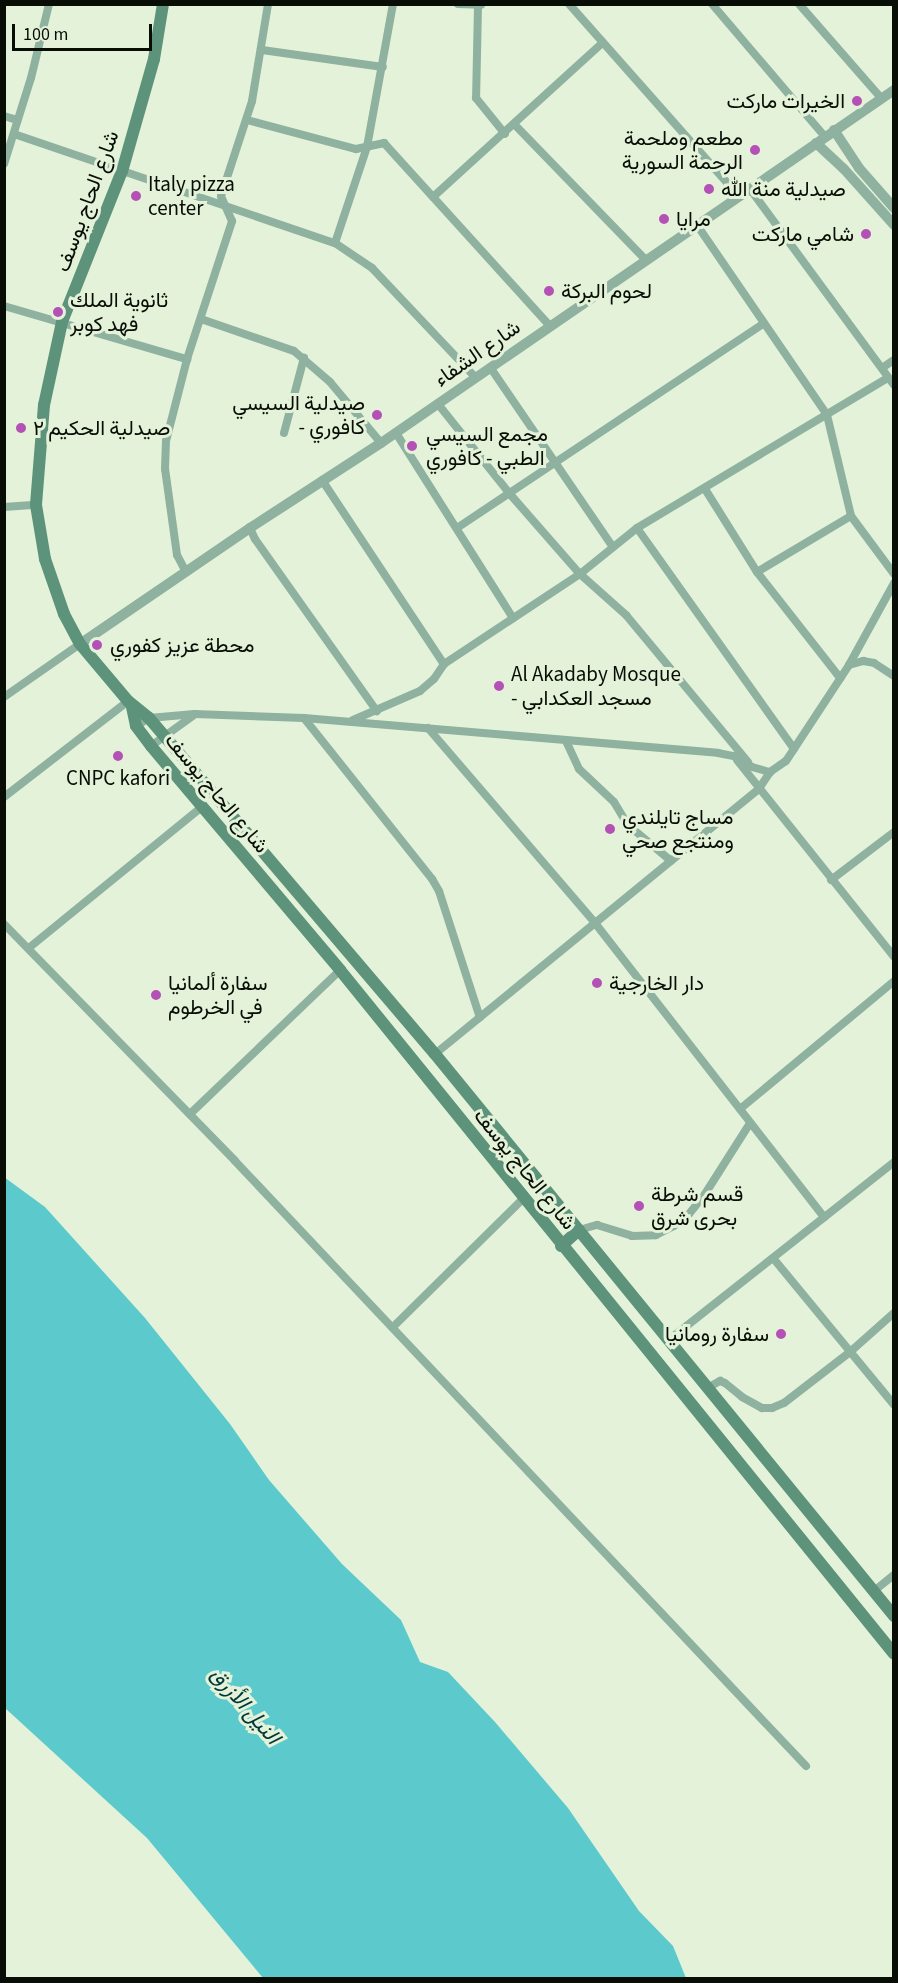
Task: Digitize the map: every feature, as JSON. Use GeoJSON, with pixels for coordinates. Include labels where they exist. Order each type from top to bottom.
{"type":"FeatureCollection","features":[{"type":"Feature","properties":{"kind":"main road","name":"شارع الحاج يوسف"},"geometry":{"type":"LineString","coordinates":[[162,4],[154,59],[122,171],[62,322],[44,405],[36,505],[51,578],[64,614],[80,644],[130,704],[148,718],[164,736],[435,1054],[894,1616]]}},
{"type":"Feature","properties":{"kind":"main road","name":"شارع الحاج يوسف"},"geometry":{"type":"LineString","coordinates":[[130,704],[136,726],[152,746],[339,970],[894,1654]]}},
{"type":"Feature","properties":{"kind":"main road"},"geometry":{"type":"LineString","coordinates":[[561,1246],[579,1230]]}},
{"type":"Feature","properties":{"kind":"street"},"geometry":{"type":"LineString","coordinates":[[4,164],[49,4]]}},
{"type":"Feature","properties":{"kind":"street"},"geometry":{"type":"LineString","coordinates":[[186,572],[177,555],[165,469],[166,441],[187,359],[232,221],[221,196],[247,120],[262,50],[268,4]]}},
{"type":"Feature","properties":{"kind":"street"},"geometry":{"type":"LineString","coordinates":[[335,243],[367,147],[393,4]]}},
{"type":"Feature","properties":{"kind":"street"},"geometry":{"type":"LineString","coordinates":[[458,4],[480,5],[476,98],[505,134]]}},
{"type":"Feature","properties":{"kind":"street"},"geometry":{"type":"LineString","coordinates":[[569,4],[739,196]]}},
{"type":"Feature","properties":{"kind":"street"},"geometry":{"type":"LineString","coordinates":[[712,4],[825,137],[844,169],[894,225]]}},
{"type":"Feature","properties":{"kind":"street"},"geometry":{"type":"LineString","coordinates":[[802,5],[881,98]]}},
{"type":"Feature","properties":{"kind":"street"},"geometry":{"type":"LineString","coordinates":[[432,197],[505,134],[602,43]]}},
{"type":"Feature","properties":{"kind":"street"},"geometry":{"type":"LineString","coordinates":[[262,50],[382,67]]}},
{"type":"Feature","properties":{"kind":"street","name":"شارع الشفاء"},"geometry":{"type":"LineString","coordinates":[[80,644],[250,528],[396,433],[894,90]]}},
{"type":"Feature","properties":{"kind":"street"},"geometry":{"type":"LineString","coordinates":[[4,116],[17,120]]}},
{"type":"Feature","properties":{"kind":"street"},"geometry":{"type":"LineString","coordinates":[[247,120],[356,149],[384,143],[550,326]]}},
{"type":"Feature","properties":{"kind":"street"},"geometry":{"type":"LineString","coordinates":[[515,124],[646,260]]}},
{"type":"Feature","properties":{"kind":"street"},"geometry":{"type":"LineString","coordinates":[[14,134],[335,243],[372,268],[475,377]]}},
{"type":"Feature","properties":{"kind":"street"},"geometry":{"type":"LineString","coordinates":[[825,137],[853,160],[894,208]]}},
{"type":"Feature","properties":{"kind":"street"},"geometry":{"type":"LineString","coordinates":[[348,722],[420,691],[434,679],[444,664],[580,574],[638,528],[827,415],[891,381],[750,189]]}},
{"type":"Feature","properties":{"kind":"street"},"geometry":{"type":"LineString","coordinates":[[697,225],[827,415],[851,516],[894,574]]}},
{"type":"Feature","properties":{"kind":"street"},"geometry":{"type":"LineString","coordinates":[[4,306],[187,359]]}},
{"type":"Feature","properties":{"kind":"street"},"geometry":{"type":"LineString","coordinates":[[201,319],[294,351],[330,382],[381,442]]}},
{"type":"Feature","properties":{"kind":"street"},"geometry":{"type":"LineString","coordinates":[[457,528],[763,324]]}},
{"type":"Feature","properties":{"kind":"street"},"geometry":{"type":"LineString","coordinates":[[284,433],[304,358]]}},
{"type":"Feature","properties":{"kind":"street"},"geometry":{"type":"LineString","coordinates":[[882,368],[894,360]]}},
{"type":"Feature","properties":{"kind":"street"},"geometry":{"type":"LineString","coordinates":[[490,367],[613,547]]}},
{"type":"Feature","properties":{"kind":"street"},"geometry":{"type":"LineString","coordinates":[[438,404],[509,493],[580,574],[626,615],[752,767]]}},
{"type":"Feature","properties":{"kind":"street"},"geometry":{"type":"LineString","coordinates":[[396,433],[513,618]]}},
{"type":"Feature","properties":{"kind":"street"},"geometry":{"type":"LineString","coordinates":[[322,480],[444,664]]}},
{"type":"Feature","properties":{"kind":"street"},"geometry":{"type":"LineString","coordinates":[[705,489],[757,572],[840,678]]}},
{"type":"Feature","properties":{"kind":"street"},"geometry":{"type":"LineString","coordinates":[[4,507],[36,505]]}},
{"type":"Feature","properties":{"kind":"street"},"geometry":{"type":"LineString","coordinates":[[757,572],[851,516]]}},
{"type":"Feature","properties":{"kind":"street"},"geometry":{"type":"LineString","coordinates":[[250,528],[255,539],[377,711]]}},
{"type":"Feature","properties":{"kind":"street"},"geometry":{"type":"LineString","coordinates":[[638,528],[794,749]]}},
{"type":"Feature","properties":{"kind":"street"},"geometry":{"type":"LineString","coordinates":[[435,1054],[758,790],[770,772],[786,761],[794,749],[849,665],[894,583]]}},
{"type":"Feature","properties":{"kind":"street"},"geometry":{"type":"LineString","coordinates":[[4,697],[80,644]]}},
{"type":"Feature","properties":{"kind":"street"},"geometry":{"type":"LineString","coordinates":[[849,665],[863,661],[874,663],[894,676]]}},
{"type":"Feature","properties":{"kind":"street"},"geometry":{"type":"LineString","coordinates":[[4,797],[130,704]]}},
{"type":"Feature","properties":{"kind":"street"},"geometry":{"type":"LineString","coordinates":[[136,726],[148,718],[195,714],[304,718],[718,753],[734,756],[752,767],[770,772]]}},
{"type":"Feature","properties":{"kind":"street"},"geometry":{"type":"LineString","coordinates":[[152,746],[195,714]]}},
{"type":"Feature","properties":{"kind":"street"},"geometry":{"type":"LineString","coordinates":[[304,718],[436,885],[480,1018]]}},
{"type":"Feature","properties":{"kind":"street"},"geometry":{"type":"LineString","coordinates":[[428,728],[596,923],[824,1217]]}},
{"type":"Feature","properties":{"kind":"street"},"geometry":{"type":"LineString","coordinates":[[566,741],[579,769],[614,802],[628,825],[671,861]]}},
{"type":"Feature","properties":{"kind":"street"},"geometry":{"type":"LineString","coordinates":[[734,756],[758,790],[894,957]]}},
{"type":"Feature","properties":{"kind":"street"},"geometry":{"type":"LineString","coordinates":[[30,947],[203,806]]}},
{"type":"Feature","properties":{"kind":"street"},"geometry":{"type":"LineString","coordinates":[[831,880],[894,832]]}},
{"type":"Feature","properties":{"kind":"street"},"geometry":{"type":"LineString","coordinates":[[4,924],[30,947],[393,1327],[806,1766]]}},
{"type":"Feature","properties":{"kind":"street"},"geometry":{"type":"LineString","coordinates":[[190,1114],[339,970]]}},
{"type":"Feature","properties":{"kind":"street"},"geometry":{"type":"LineString","coordinates":[[740,1109],[894,981]]}},
{"type":"Feature","properties":{"kind":"street"},"geometry":{"type":"LineString","coordinates":[[579,1230],[597,1225],[632,1236],[656,1235],[674,1226],[689,1214],[705,1194],[750,1123]]}},
{"type":"Feature","properties":{"kind":"street"},"geometry":{"type":"LineString","coordinates":[[670,1339],[894,1162]]}},
{"type":"Feature","properties":{"kind":"street"},"geometry":{"type":"LineString","coordinates":[[393,1327],[523,1199]]}},
{"type":"Feature","properties":{"kind":"street"},"geometry":{"type":"LineString","coordinates":[[773,1258],[894,1405]]}},
{"type":"Feature","properties":{"kind":"street"},"geometry":{"type":"LineString","coordinates":[[709,1387],[720,1382],[725,1383],[742,1397],[762,1408],[772,1408],[784,1403],[850,1352],[894,1313]]}},
{"type":"Feature","properties":{"kind":"street"},"geometry":{"type":"LineString","coordinates":[[874,1591],[894,1575]]}},
{"type":"Feature","properties":{"kind":"water","name":"النيل الأزرق"},"geometry":{"type":"Polygon","coordinates":[[[4,1177],[45,1207],[145,1318],[230,1424],[269,1480],[342,1564],[401,1620],[420,1662],[448,1672],[495,1722],[568,1808],[639,1911],[673,1946],[686,1978],[263,1978],[147,1838],[5,1708],[4,1177]]]}},
{"type":"Feature","properties":{"kind":"place","name":"الخيرات ماركت"},"geometry":{"type":"Point","coordinates":[857,101]}},
{"type":"Feature","properties":{"kind":"place","name":"مطعم وملحمة الرحمة السورية"},"geometry":{"type":"Point","coordinates":[755,150]}},
{"type":"Feature","properties":{"kind":"place","name":"صيدلية منة الله"},"geometry":{"type":"Point","coordinates":[709,189]}},
{"type":"Feature","properties":{"kind":"place","name":"Italy pizza center"},"geometry":{"type":"Point","coordinates":[136,196]}},
{"type":"Feature","properties":{"kind":"place","name":"مرايا"},"geometry":{"type":"Point","coordinates":[664,219]}},
{"type":"Feature","properties":{"kind":"place","name":"شامي ماركت"},"geometry":{"type":"Point","coordinates":[866,234]}},
{"type":"Feature","properties":{"kind":"place","name":"لحوم البركة"},"geometry":{"type":"Point","coordinates":[549,291]}},
{"type":"Feature","properties":{"kind":"place","name":"ثانوية الملك فهد كوبر"},"geometry":{"type":"Point","coordinates":[58,312]}},
{"type":"Feature","properties":{"kind":"place","name":"صيدلية السيسي - كافوري"},"geometry":{"type":"Point","coordinates":[377,415]}},
{"type":"Feature","properties":{"kind":"place","name":"صيدلية الحكيم ٢"},"geometry":{"type":"Point","coordinates":[21,428]}},
{"type":"Feature","properties":{"kind":"place","name":"مجمع السيسي الطبي - كافوري"},"geometry":{"type":"Point","coordinates":[412,446]}},
{"type":"Feature","properties":{"kind":"place","name":"محطة عزيز كفوري"},"geometry":{"type":"Point","coordinates":[97,645]}},
{"type":"Feature","properties":{"kind":"place","name":"Al Akadaby Mosque - مسجد العكدابي"},"geometry":{"type":"Point","coordinates":[499,686]}},
{"type":"Feature","properties":{"kind":"place","name":"CNPC kafori"},"geometry":{"type":"Point","coordinates":[118,756]}},
{"type":"Feature","properties":{"kind":"place","name":"مساج تايلندي ومنتجع صحي"},"geometry":{"type":"Point","coordinates":[610,829]}},
{"type":"Feature","properties":{"kind":"place","name":"دار الخارجية"},"geometry":{"type":"Point","coordinates":[597,983]}},
{"type":"Feature","properties":{"kind":"place","name":"سفارة ألمانيا في الخرطوم"},"geometry":{"type":"Point","coordinates":[156,995]}},
{"type":"Feature","properties":{"kind":"place","name":"قسم شرطة بحرى شرق"},"geometry":{"type":"Point","coordinates":[639,1206]}},
{"type":"Feature","properties":{"kind":"place","name":"سفارة رومانيا"},"geometry":{"type":"Point","coordinates":[781,1334]}}]}
